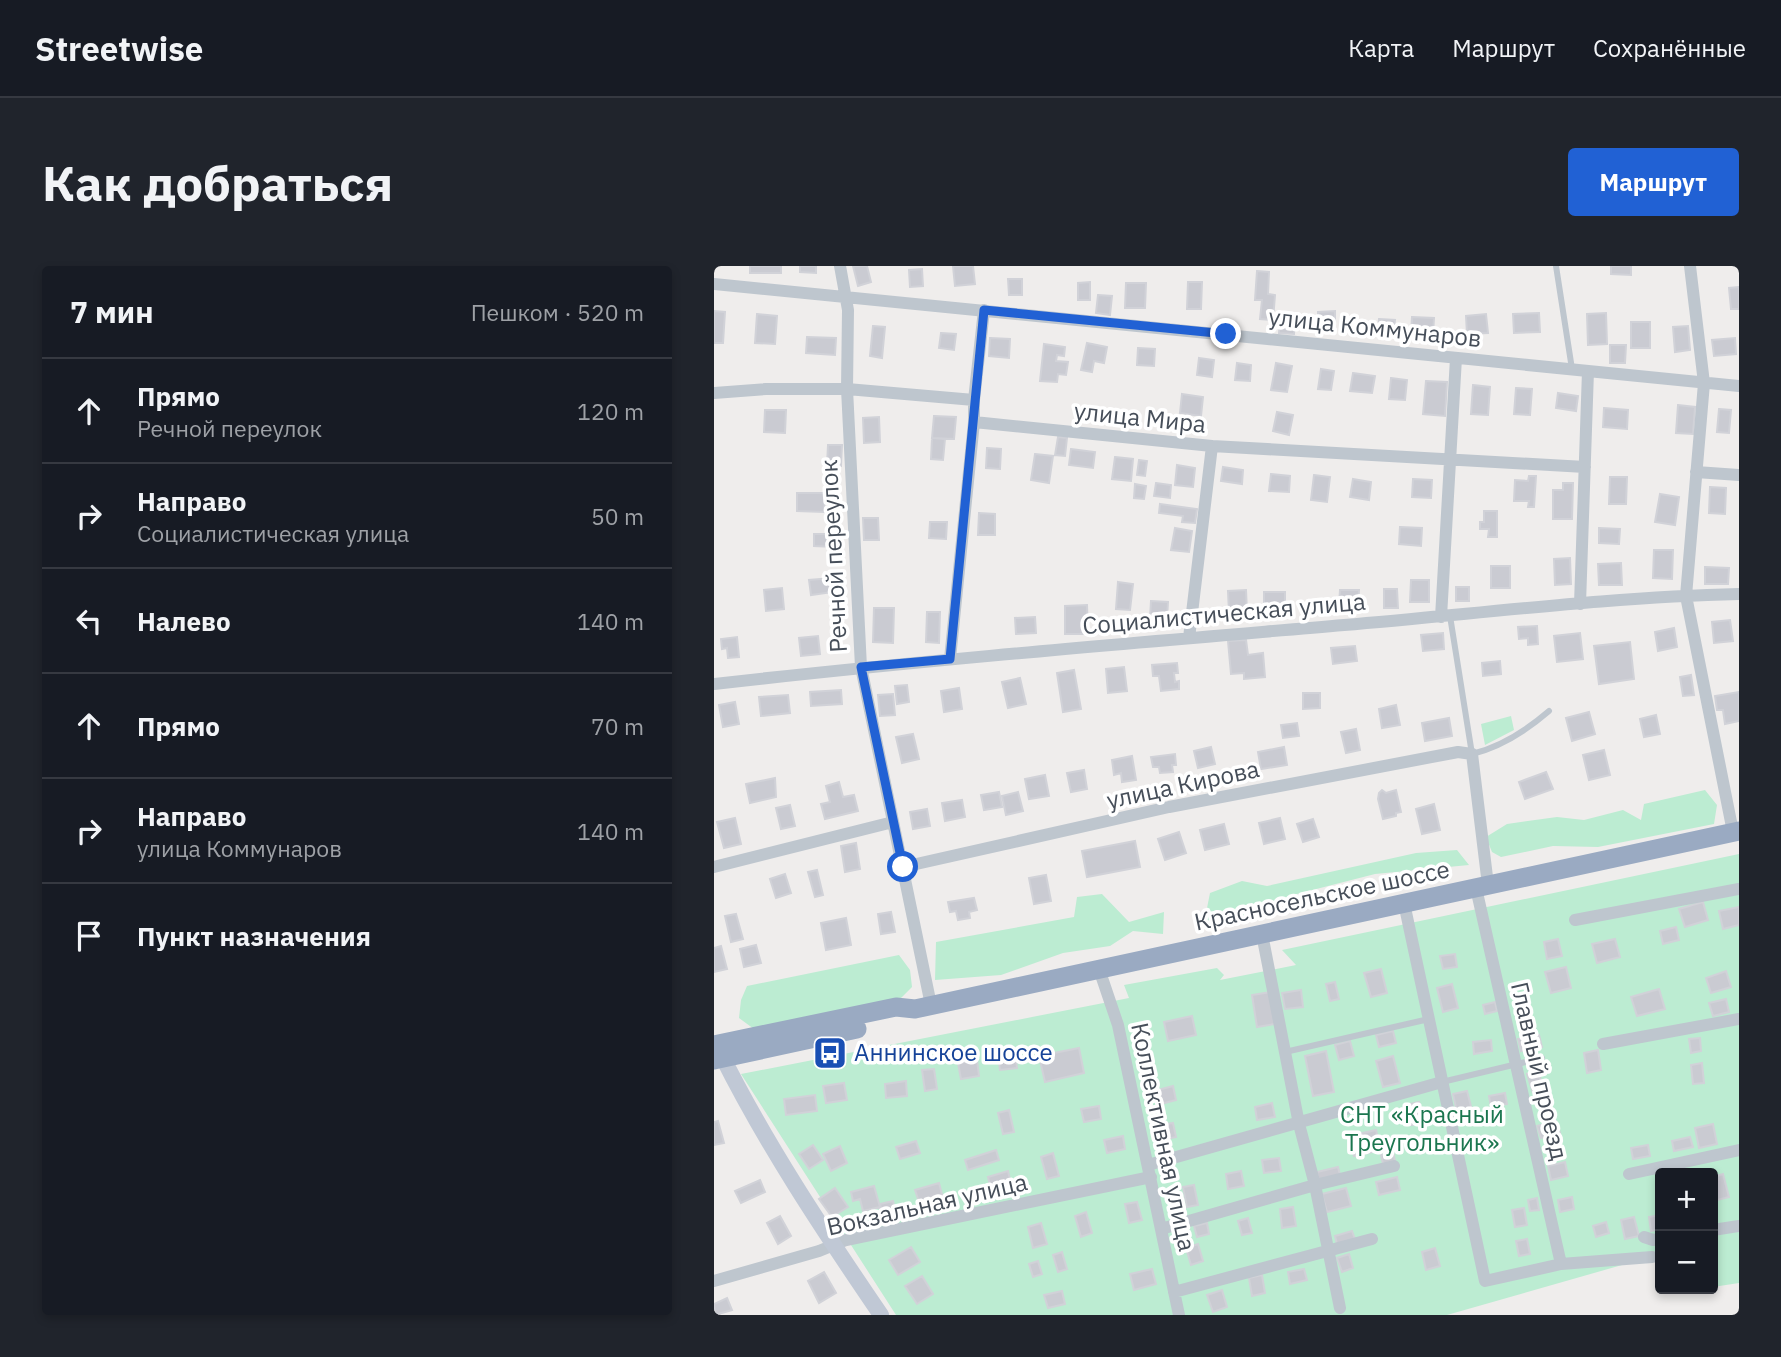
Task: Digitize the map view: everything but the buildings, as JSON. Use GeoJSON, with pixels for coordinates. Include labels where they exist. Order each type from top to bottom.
{"type":"FeatureCollection","features":[{"type":"Feature","properties":{"kind":"highway","name":"Красносельское шоссе"},"geometry":{"type":"LineString","coordinates":[[717,1052],[895,1007],[923,1007],[1736,832]]}},
{"type":"Feature","properties":{"kind":"main road"},"geometry":{"type":"LineString","coordinates":[[717,1052],[833,1245],[881,1315]]}},
{"type":"Feature","properties":{"kind":"street","name":"Речной переулок"},"geometry":{"type":"LineString","coordinates":[[839,266],[848,310],[847,389],[861,667],[903,867],[923,1007]]}},
{"type":"Feature","properties":{"kind":"street"},"geometry":{"type":"LineString","coordinates":[[1690,266],[1704,383],[1686,596],[1736,832]]}},
{"type":"Feature","properties":{"kind":"street","name":"улица Коммунаров"},"geometry":{"type":"LineString","coordinates":[[714,284],[1739,386]]}},
{"type":"Feature","properties":{"kind":"street"},"geometry":{"type":"LineString","coordinates":[[950,659],[984,310]]}},
{"type":"Feature","properties":{"kind":"street"},"geometry":{"type":"LineString","coordinates":[[1446,616],[1456,358]]}},
{"type":"Feature","properties":{"kind":"street"},"geometry":{"type":"LineString","coordinates":[[1580,604],[1588,371]]}},
{"type":"Feature","properties":{"kind":"street"},"geometry":{"type":"LineString","coordinates":[[714,393],[766,389],[847,389],[974,400]]}},
{"type":"Feature","properties":{"kind":"street","name":"улица Мира"},"geometry":{"type":"LineString","coordinates":[[974,422],[1212,446],[1585,467]]}},
{"type":"Feature","properties":{"kind":"street"},"geometry":{"type":"LineString","coordinates":[[1189,638],[1212,446]]}},
{"type":"Feature","properties":{"kind":"street"},"geometry":{"type":"LineString","coordinates":[[1696,472],[1739,475]]}},
{"type":"Feature","properties":{"kind":"street","name":"Социалистическая улица"},"geometry":{"type":"LineString","coordinates":[[714,684],[861,667],[1189,638],[1580,604],[1739,594]]}},
{"type":"Feature","properties":{"kind":"street","name":"улица Кирова"},"geometry":{"type":"LineString","coordinates":[[903,867],[1169,807],[1458,752],[1472,754]]}},
{"type":"Feature","properties":{"kind":"street","name":"Главный проезд"},"geometry":{"type":"LineString","coordinates":[[1472,754],[1482,886],[1517,1064],[1561,1264]]}},
{"type":"Feature","properties":{"kind":"street"},"geometry":{"type":"LineString","coordinates":[[714,867],[893,822]]}},
{"type":"Feature","properties":{"kind":"street"},"geometry":{"type":"LineString","coordinates":[[1575,920],[1739,889]]}},
{"type":"Feature","properties":{"kind":"street"},"geometry":{"type":"LineString","coordinates":[[1404,903],[1485,1281],[1561,1264],[1652,1257]]}},
{"type":"Feature","properties":{"kind":"street"},"geometry":{"type":"LineString","coordinates":[[1262,934],[1299,1124],[1315,1185],[1340,1308]]}},
{"type":"Feature","properties":{"kind":"street","name":"Коллективная улица"},"geometry":{"type":"LineString","coordinates":[[1099,969],[1118,1025],[1179,1315]]}},
{"type":"Feature","properties":{"kind":"street"},"geometry":{"type":"LineString","coordinates":[[1603,1044],[1739,1019]]}},
{"type":"Feature","properties":{"kind":"street","name":"Вокзальная улица"},"geometry":{"type":"LineString","coordinates":[[714,1281],[846,1240],[1149,1171],[1442,1083]]}},
{"type":"Feature","properties":{"kind":"street"},"geometry":{"type":"LineString","coordinates":[[1629,1174],[1739,1150]]}},
{"type":"Feature","properties":{"kind":"street"},"geometry":{"type":"LineString","coordinates":[[1161,1229],[1315,1185],[1394,1166]]}},
{"type":"Feature","properties":{"kind":"street"},"geometry":{"type":"LineString","coordinates":[[1718,1229],[1739,1226]]}},
{"type":"Feature","properties":{"kind":"street"},"geometry":{"type":"LineString","coordinates":[[1644,1237],[1655,1240]]}},
{"type":"Feature","properties":{"kind":"street"},"geometry":{"type":"LineString","coordinates":[[1174,1292],[1372,1239]]}},
{"type":"Feature","properties":{"kind":"lane"},"geometry":{"type":"LineString","coordinates":[[1556,266],[1573,369]]}},
{"type":"Feature","properties":{"kind":"lane"},"geometry":{"type":"LineString","coordinates":[[1446,616],[1472,754],[1488,750],[1533,725],[1549,710]]}},
{"type":"Feature","properties":{"kind":"lane"},"geometry":{"type":"LineString","coordinates":[[1285,1052],[1429,1019]]}},
{"type":"Feature","properties":{"kind":"lane"},"geometry":{"type":"LineString","coordinates":[[1442,1083],[1542,1058]]}},
{"type":"Feature","properties":{"kind":"green space"},"geometry":{"type":"Polygon","coordinates":[[[1511,716],[1514,730],[1485,745],[1481,724],[1511,716]]]}},
{"type":"Feature","properties":{"kind":"green space"},"geometry":{"type":"Polygon","coordinates":[[[1705,790],[1717,805],[1714,824],[1598,847],[1553,846],[1501,857],[1492,852],[1486,837],[1507,824],[1557,817],[1584,820],[1623,810],[1641,820],[1644,804],[1705,790]]]}},
{"type":"Feature","properties":{"kind":"green space"},"geometry":{"type":"Polygon","coordinates":[[[1457,850],[1469,865],[1375,874],[1289,896],[1247,915],[1202,928],[1201,915],[1207,908],[1210,893],[1242,881],[1267,886],[1416,853],[1457,850]]]}},
{"type":"Feature","properties":{"kind":"green space","name":"СНТ «Красный Треугольник»"},"geometry":{"type":"Polygon","coordinates":[[[1739,854],[1739,1283],[1718,1286],[1718,1168],[1655,1168],[1655,1256],[1447,1315],[896,1315],[741,1074],[1129,998],[1124,985],[1217,968],[1224,975],[1220,980],[1296,965],[1282,950],[1739,854]]]}},
{"type":"Feature","properties":{"kind":"green space"},"geometry":{"type":"Polygon","coordinates":[[[1102,894],[1129,922],[1164,912],[1163,934],[1133,931],[1110,946],[1063,953],[1001,975],[935,980],[936,942],[1074,917],[1077,897],[1102,894]]]}},
{"type":"Feature","properties":{"kind":"green space"},"geometry":{"type":"Polygon","coordinates":[[[899,955],[910,970],[912,987],[900,999],[754,1029],[739,1018],[741,1000],[747,986],[899,955]]]}},
{"type":"Feature","properties":{"kind":"place","name":"Аннинское шоссе"},"geometry":{"type":"Point","coordinates":[830,1053]}},
{"type":"Feature","properties":{"kind":"route"},"geometry":{"type":"LineString","coordinates":[[903,867],[861,667],[950,659],[984,310],[1226,334]]}}]}
